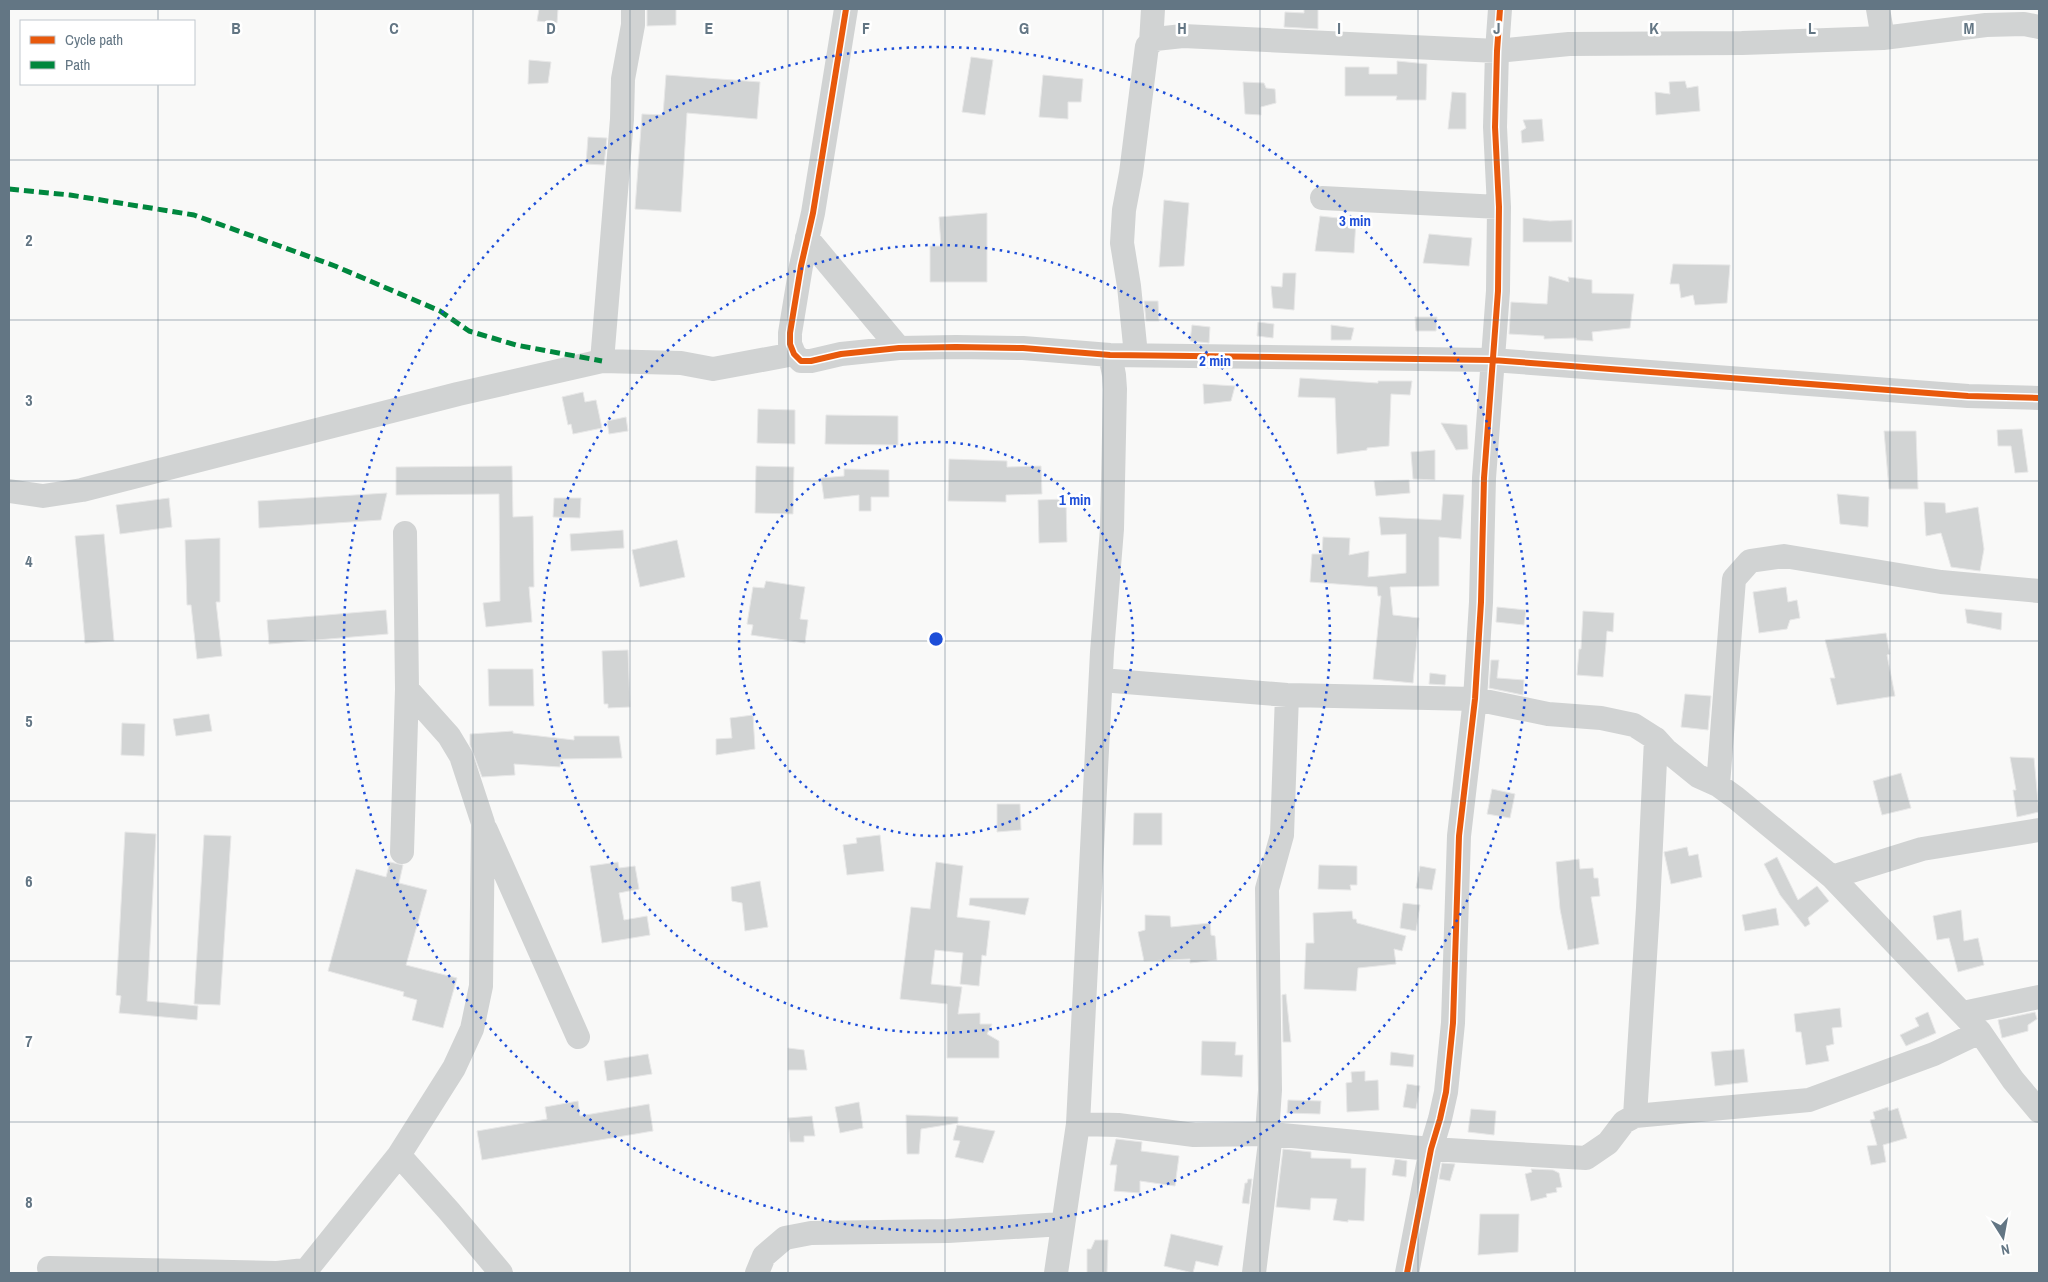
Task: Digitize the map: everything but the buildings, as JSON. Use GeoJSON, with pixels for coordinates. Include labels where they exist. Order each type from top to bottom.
{"type":"FeatureCollection","features":[{"type":"Feature","properties":{"kind":"street"},"geometry":{"type":"LineString","coordinates":[[602,361],[622,120],[623,79],[633,25],[633,9]]}},
{"type":"Feature","properties":{"kind":"street"},"geometry":{"type":"LineString","coordinates":[[846,9],[816,196],[790,333],[790,344],[794,354],[801,361],[811,361],[841,354],[899,348],[1023,348],[1110,355],[1492,360],[2039,400]]}},
{"type":"Feature","properties":{"kind":"street"},"geometry":{"type":"LineString","coordinates":[[1151,43],[1153,9]]}},
{"type":"Feature","properties":{"kind":"street"},"geometry":{"type":"LineString","coordinates":[[1406,1273],[1431,1149],[1446,1092],[1453,1023],[1459,836],[1475,699],[1481,602],[1484,478],[1498,292],[1499,207],[1495,127],[1500,9]]}},
{"type":"Feature","properties":{"kind":"street"},"geometry":{"type":"LineString","coordinates":[[1878,9],[1883,38]]}},
{"type":"Feature","properties":{"kind":"street"},"geometry":{"type":"LineString","coordinates":[[1136,355],[1122,243],[1124,210],[1131,173],[1147,46],[1155,39],[1183,36],[1497,51],[1569,44],[1742,43],[1883,38],[1986,25],[2024,24],[2039,27]]}},
{"type":"Feature","properties":{"kind":"street"},"geometry":{"type":"LineString","coordinates":[[1322,198],[1499,207]]}},
{"type":"Feature","properties":{"kind":"street"},"geometry":{"type":"LineString","coordinates":[[807,238],[899,348]]}},
{"type":"Feature","properties":{"kind":"street"},"geometry":{"type":"LineString","coordinates":[[9,491],[43,496],[82,490],[458,394],[602,361],[681,363],[713,369],[794,354]]}},
{"type":"Feature","properties":{"kind":"street"},"geometry":{"type":"LineString","coordinates":[[1056,1273],[1078,1124],[1101,680],[1112,529],[1115,389],[1110,355]]}},
{"type":"Feature","properties":{"kind":"street"},"geometry":{"type":"LineString","coordinates":[[402,852],[407,689],[405,533]]}},
{"type":"Feature","properties":{"kind":"street"},"geometry":{"type":"LineString","coordinates":[[1718,785],[1734,578],[1750,561],[1784,556],[1941,582],[2039,591]]}},
{"type":"Feature","properties":{"kind":"street"},"geometry":{"type":"LineString","coordinates":[[1101,680],[1287,695],[1475,699],[1548,714],[1601,718],[1634,725],[1656,739],[1666,750],[1698,776],[1718,785],[1832,877],[1847,895],[1890,937],[1980,1032],[2013,1080],[2039,1111]]}},
{"type":"Feature","properties":{"kind":"street"},"geometry":{"type":"LineString","coordinates":[[407,689],[449,736],[461,756],[483,823],[578,1037]]}},
{"type":"Feature","properties":{"kind":"street"},"geometry":{"type":"LineString","coordinates":[[1254,1273],[1269,1134],[1267,889],[1282,835],[1287,695]]}},
{"type":"Feature","properties":{"kind":"street"},"geometry":{"type":"LineString","coordinates":[[1635,1116],[1656,739]]}},
{"type":"Feature","properties":{"kind":"street"},"geometry":{"type":"LineString","coordinates":[[49,1268],[305,1272],[399,1156],[454,1068],[472,1029],[481,986],[483,823]]}},
{"type":"Feature","properties":{"kind":"street"},"geometry":{"type":"LineString","coordinates":[[1832,877],[1922,849],[2039,830]]}},
{"type":"Feature","properties":{"kind":"street"},"geometry":{"type":"LineString","coordinates":[[1962,1013],[2039,997]]}},
{"type":"Feature","properties":{"kind":"street"},"geometry":{"type":"LineString","coordinates":[[1078,1124],[1118,1125],[1194,1135],[1269,1134],[1431,1149],[1586,1158],[1608,1143],[1624,1122],[1635,1116],[1809,1100],[1934,1054],[1980,1032]]}},
{"type":"Feature","properties":{"kind":"street"},"geometry":{"type":"LineString","coordinates":[[399,1156],[449,1211],[501,1273]]}},
{"type":"Feature","properties":{"kind":"street"},"geometry":{"type":"LineString","coordinates":[[757,1273],[764,1256],[785,1238],[811,1233],[948,1231],[1063,1224]]}},
{"type":"Feature","properties":{"kind":"marked path"},"geometry":{"type":"LineString","coordinates":[[9,189],[70,195],[194,215],[335,266],[440,311],[469,331],[516,345],[602,361]]}},
{"type":"Feature","properties":{"kind":"cycle path"},"geometry":{"type":"LineString","coordinates":[[846,9],[813,213],[801,266],[790,333],[790,344],[794,354],[801,361],[811,361],[841,354],[899,348],[956,347],[1023,348],[1110,355],[1492,360],[1968,396],[2039,398]]}},
{"type":"Feature","properties":{"kind":"cycle path"},"geometry":{"type":"LineString","coordinates":[[1407,1273],[1431,1149],[1446,1092],[1453,1023],[1459,836],[1475,699],[1481,602],[1484,478],[1498,291],[1499,207],[1495,127],[1500,9]]}}]}
